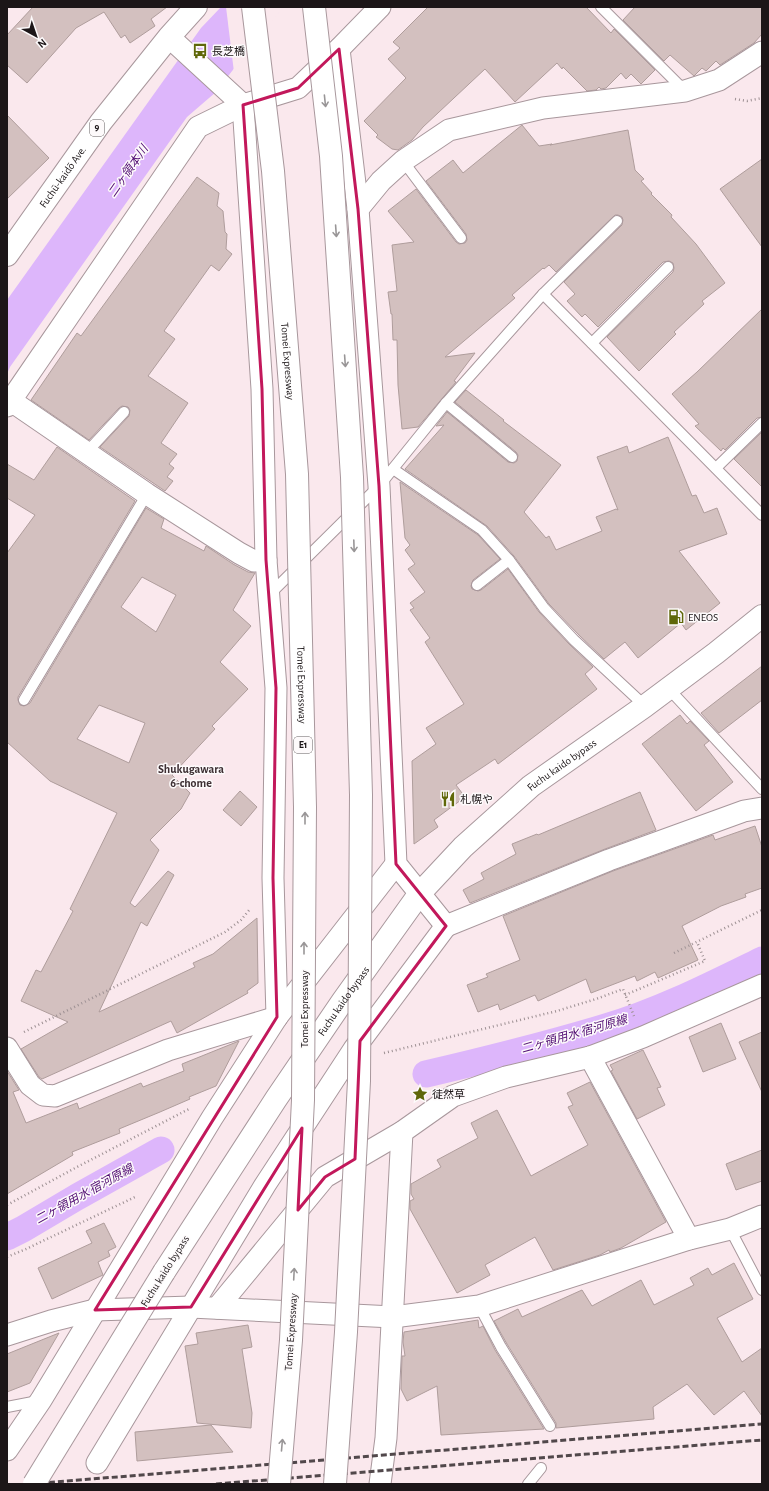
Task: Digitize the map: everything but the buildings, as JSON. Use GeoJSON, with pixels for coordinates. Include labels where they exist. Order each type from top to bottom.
{"type":"FeatureCollection","features":[{"type":"Feature","properties":{"kind":"main road","name":"Fuchū-kaidō Ave."},"geometry":{"type":"LineString","coordinates":[[7,255],[101,122],[169,37],[196,7]]}},
{"type":"Feature","properties":{"kind":"main road","name":"Tomei Expressway"},"geometry":{"type":"LineString","coordinates":[[253,7],[273,171],[297,474],[304,800],[303,1100],[291,1340],[279,1484]]}},
{"type":"Feature","properties":{"kind":"main road"},"geometry":{"type":"LineString","coordinates":[[314,7],[331,156],[352,477],[361,796],[359,1082],[346,1324],[335,1484]]}},
{"type":"Feature","properties":{"kind":"main road","name":"Fuchu kaido bypass"},"geometry":{"type":"LineString","coordinates":[[34,1484],[164,1272],[276,1099],[342,1002],[420,893],[463,847],[531,786],[645,706],[716,653],[762,616]]}},
{"type":"Feature","properties":{"kind":"street"},"geometry":{"type":"LineString","coordinates":[[266,560],[254,560],[239,553],[147,494],[87,452],[8,401],[198,127],[243,105],[298,88],[380,7]]}},
{"type":"Feature","properties":{"kind":"street"},"geometry":{"type":"LineString","coordinates":[[169,37],[243,105],[262,390],[266,560],[276,688],[274,878],[277,1017]]}},
{"type":"Feature","properties":{"kind":"street"},"geometry":{"type":"LineString","coordinates":[[339,49],[358,210],[379,486],[396,864],[446,926]]}},
{"type":"Feature","properties":{"kind":"street"},"geometry":{"type":"LineString","coordinates":[[358,210],[381,182],[403,161],[449,130],[543,108],[685,91],[719,80],[762,52]]}},
{"type":"Feature","properties":{"kind":"street"},"geometry":{"type":"LineString","coordinates":[[97,1463],[265,1184],[354,1049],[446,926],[609,860],[744,811],[762,808]]}},
{"type":"Feature","properties":{"kind":"street"},"geometry":{"type":"LineString","coordinates":[[7,1450],[41,1400],[212,1118],[277,1017],[396,864]]}},
{"type":"Feature","properties":{"kind":"street"},"geometry":{"type":"LineString","coordinates":[[217,1308],[324,1177],[402,1132],[454,1096],[506,1077],[590,1057],[643,1037],[762,985]]}},
{"type":"Feature","properties":{"kind":"street"},"geometry":{"type":"LineString","coordinates":[[7,1048],[30,1085],[43,1095],[55,1096],[168,1050],[277,1017]]}},
{"type":"Feature","properties":{"kind":"street"},"geometry":{"type":"LineString","coordinates":[[590,1057],[689,1239]]}},
{"type":"Feature","properties":{"kind":"street"},"geometry":{"type":"LineString","coordinates":[[380,1484],[386,1438],[402,1132]]}},
{"type":"Feature","properties":{"kind":"street"},"geometry":{"type":"LineString","coordinates":[[7,1335],[51,1321],[95,1310],[191,1307],[393,1317],[479,1306],[689,1239],[730,1229],[762,1216]]}},
{"type":"Feature","properties":{"kind":"lane"},"geometry":{"type":"LineString","coordinates":[[601,7],[685,91]]}},
{"type":"Feature","properties":{"kind":"lane"},"geometry":{"type":"LineString","coordinates":[[403,161],[460,238]]}},
{"type":"Feature","properties":{"kind":"lane"},"geometry":{"type":"LineString","coordinates":[[268,595],[379,486],[446,403],[543,294],[617,221]]}},
{"type":"Feature","properties":{"kind":"lane"},"geometry":{"type":"LineString","coordinates":[[592,343],[668,267]]}},
{"type":"Feature","properties":{"kind":"lane"},"geometry":{"type":"LineString","coordinates":[[543,294],[762,515]]}},
{"type":"Feature","properties":{"kind":"lane"},"geometry":{"type":"LineString","coordinates":[[446,403],[512,457]]}},
{"type":"Feature","properties":{"kind":"lane"},"geometry":{"type":"LineString","coordinates":[[87,452],[124,412]]}},
{"type":"Feature","properties":{"kind":"lane"},"geometry":{"type":"LineString","coordinates":[[716,468],[762,423]]}},
{"type":"Feature","properties":{"kind":"lane"},"geometry":{"type":"LineString","coordinates":[[393,469],[482,530],[509,560],[544,608],[574,640],[645,706]]}},
{"type":"Feature","properties":{"kind":"lane"},"geometry":{"type":"LineString","coordinates":[[24,700],[147,494]]}},
{"type":"Feature","properties":{"kind":"lane"},"geometry":{"type":"LineString","coordinates":[[477,585],[509,560]]}},
{"type":"Feature","properties":{"kind":"lane"},"geometry":{"type":"LineString","coordinates":[[668,688],[762,789]]}},
{"type":"Feature","properties":{"kind":"lane"},"geometry":{"type":"LineString","coordinates":[[730,1229],[762,1290]]}},
{"type":"Feature","properties":{"kind":"lane"},"geometry":{"type":"LineString","coordinates":[[479,1306],[550,1426]]}},
{"type":"Feature","properties":{"kind":"lane"},"geometry":{"type":"LineString","coordinates":[[7,1407],[41,1400]]}},
{"type":"Feature","properties":{"kind":"lane"},"geometry":{"type":"LineString","coordinates":[[528,1484],[541,1468]]}},
{"type":"Feature","properties":{"kind":"path"},"geometry":{"type":"LineString","coordinates":[[21,1033],[225,932],[241,920],[250,908]]}},
{"type":"Feature","properties":{"kind":"path"},"geometry":{"type":"LineString","coordinates":[[674,953],[762,910]]}},
{"type":"Feature","properties":{"kind":"path"},"geometry":{"type":"LineString","coordinates":[[626,997],[705,961],[697,942]]}},
{"type":"Feature","properties":{"kind":"path"},"geometry":{"type":"LineString","coordinates":[[354,1049],[381,1054],[557,1011],[623,989],[635,1019]]}},
{"type":"Feature","properties":{"kind":"path"},"geometry":{"type":"LineString","coordinates":[[7,1205],[76,1167],[194,1106],[224,1099]]}},
{"type":"Feature","properties":{"kind":"path"},"geometry":{"type":"LineString","coordinates":[[7,1257],[141,1194]]}},
{"type":"Feature","properties":{"kind":"highlighted area"},"geometry":{"type":"Polygon","coordinates":[[[339,49],[358,209],[379,486],[396,864],[446,926],[360,1041],[355,1159],[325,1177],[298,1210],[302,1128],[191,1307],[95,1310],[277,1017],[273,878],[276,688],[266,560],[262,389],[243,105],[298,88],[339,49]]]}},
{"type":"Feature","properties":{"kind":"water","name":"二ヶ領本川"},"geometry":{"type":"Polygon","coordinates":[[[221,7],[281,7],[216,92],[187,117],[10,367],[7,374],[7,300],[201,28],[221,7]]]}},
{"type":"Feature","properties":{"kind":"pier"},"geometry":{"type":"Polygon","coordinates":[[[226,7],[283,7],[234,72],[226,7]]]}},
{"type":"Feature","properties":{"kind":"waterway","name":"二ヶ領用水 宿河原線"},"geometry":{"type":"LineString","coordinates":[[426,1074],[494,1058],[626,1021],[685,997],[762,960]]}},
{"type":"Feature","properties":{"kind":"waterway","name":"二ヶ領用水 宿河原線"},"geometry":{"type":"LineString","coordinates":[[7,1237],[161,1150]]}},
{"type":"Feature","properties":{"kind":"railway"},"geometry":{"type":"LineString","coordinates":[[31,1484],[762,1424]]}},
{"type":"Feature","properties":{"kind":"railway"},"geometry":{"type":"LineString","coordinates":[[216,1484],[762,1440]]}},
{"type":"Feature","properties":{"kind":"place","name":"長芝橋"},"geometry":{"type":"Point","coordinates":[200,51]}},
{"type":"Feature","properties":{"kind":"place","name":"ENEOS"},"geometry":{"type":"Point","coordinates":[676,617]}},
{"type":"Feature","properties":{"kind":"place","name":"札幌や"},"geometry":{"type":"Point","coordinates":[448,799]}},
{"type":"Feature","properties":{"kind":"place","name":"徒然草"},"geometry":{"type":"Point","coordinates":[420,1094]}},
{"type":"Feature","properties":{"kind":"district","name":"Shukugawara 6-chome"},"geometry":{"type":"Point","coordinates":[191,776]}}]}
